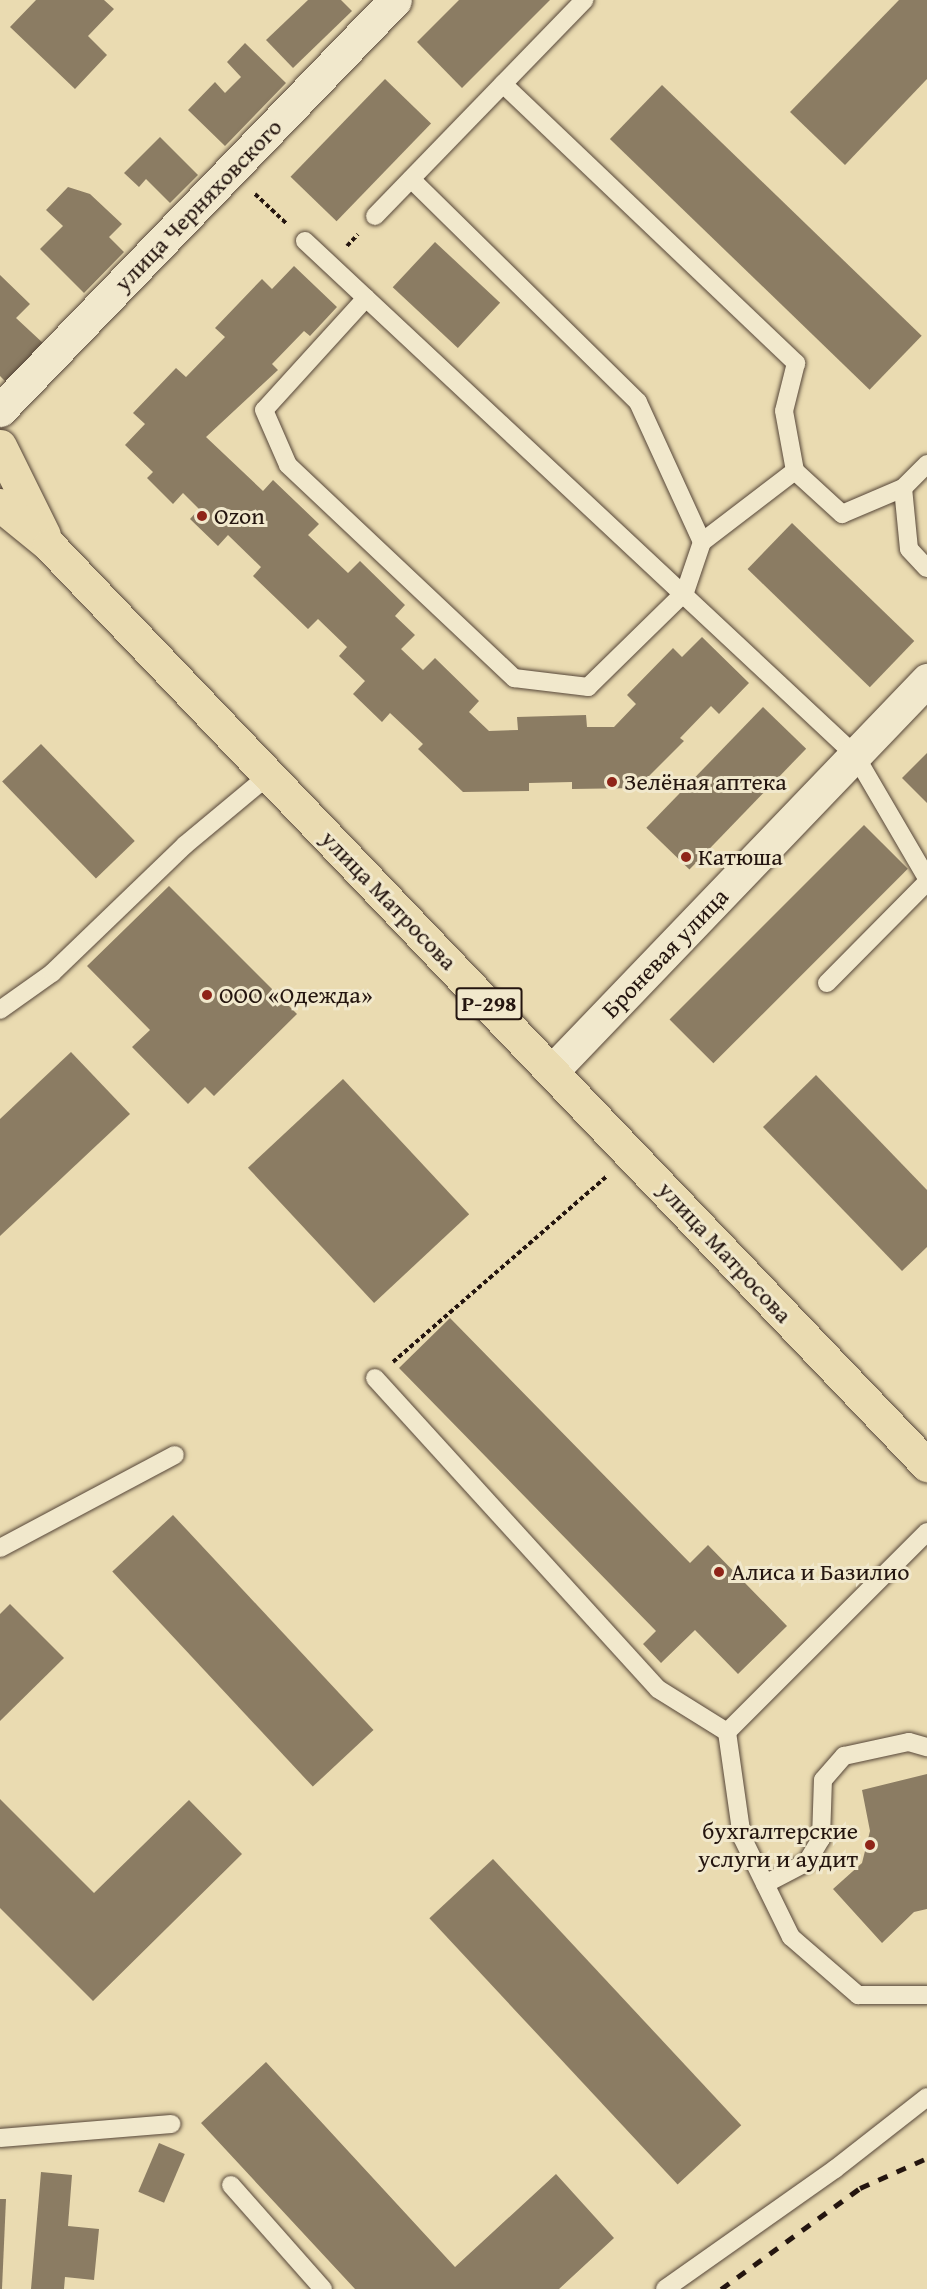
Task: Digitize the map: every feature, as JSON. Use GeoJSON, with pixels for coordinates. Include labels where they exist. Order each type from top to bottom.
{"type":"FeatureCollection","features":[{"type":"Feature","properties":{"kind":"highway","name":"улица Матросова"},"geometry":{"type":"LineString","coordinates":[[0,446],[49,545]]}},
{"type":"Feature","properties":{"kind":"highway","name":"улица Матросова"},"geometry":{"type":"LineString","coordinates":[[0,506],[49,545],[632,1153],[927,1465]]}},
{"type":"Feature","properties":{"kind":"street","name":"улица Черняховского"},"geometry":{"type":"LineString","coordinates":[[0,410],[395,0]]}},
{"type":"Feature","properties":{"kind":"street","name":"Броневая улица"},"geometry":{"type":"LineString","coordinates":[[552,1071],[927,680]]}},
{"type":"Feature","properties":{"kind":"lane"},"geometry":{"type":"LineString","coordinates":[[375,216],[584,0]]}},
{"type":"Feature","properties":{"kind":"lane"},"geometry":{"type":"LineString","coordinates":[[503,84],[796,363],[784,411],[795,471],[842,514],[903,488],[927,464]]}},
{"type":"Feature","properties":{"kind":"lane"},"geometry":{"type":"LineString","coordinates":[[411,179],[638,402],[702,542]]}},
{"type":"Feature","properties":{"kind":"lane"},"geometry":{"type":"LineString","coordinates":[[305,241],[685,592],[855,755],[927,880],[827,983]]}},
{"type":"Feature","properties":{"kind":"lane"},"geometry":{"type":"LineString","coordinates":[[366,298],[264,410],[288,465],[514,678],[588,687],[685,592],[702,542],[795,471]]}},
{"type":"Feature","properties":{"kind":"lane"},"geometry":{"type":"LineString","coordinates":[[903,488],[909,549],[927,568]]}},
{"type":"Feature","properties":{"kind":"lane"},"geometry":{"type":"LineString","coordinates":[[0,1010],[52,973],[185,846],[269,775]]}},
{"type":"Feature","properties":{"kind":"lane"},"geometry":{"type":"LineString","coordinates":[[375,1378],[658,1689],[727,1732],[742,1837],[791,1936],[858,1995],[927,1995]]}},
{"type":"Feature","properties":{"kind":"lane"},"geometry":{"type":"LineString","coordinates":[[0,1548],[175,1455]]}},
{"type":"Feature","properties":{"kind":"lane"},"geometry":{"type":"LineString","coordinates":[[727,1732],[927,1532]]}},
{"type":"Feature","properties":{"kind":"lane"},"geometry":{"type":"LineString","coordinates":[[765,1884],[807,1862],[817,1847],[821,1839],[823,1780],[844,1756],[909,1742],[927,1747]]}},
{"type":"Feature","properties":{"kind":"lane"},"geometry":{"type":"LineString","coordinates":[[666,2289],[835,2169],[927,2097]]}},
{"type":"Feature","properties":{"kind":"lane"},"geometry":{"type":"LineString","coordinates":[[0,2138],[171,2124]]}},
{"type":"Feature","properties":{"kind":"lane"},"geometry":{"type":"LineString","coordinates":[[231,2185],[323,2289]]}},
{"type":"Feature","properties":{"kind":"path"},"geometry":{"type":"LineString","coordinates":[[231,171],[305,241]]}},
{"type":"Feature","properties":{"kind":"path"},"geometry":{"type":"LineString","coordinates":[[330,264],[375,216]]}},
{"type":"Feature","properties":{"kind":"path"},"geometry":{"type":"LineString","coordinates":[[375,1378],[632,1153]]}},
{"type":"Feature","properties":{"kind":"building"},"geometry":{"type":"Polygon","coordinates":[[[36,0],[104,0],[114,9],[88,36],[107,55],[75,89],[10,27],[36,0]]]}},
{"type":"Feature","properties":{"kind":"building"},"geometry":{"type":"Polygon","coordinates":[[[308,0],[341,0],[352,11],[293,68],[266,40],[308,0]]]}},
{"type":"Feature","properties":{"kind":"building"},"geometry":{"type":"Polygon","coordinates":[[[459,0],[550,0],[462,88],[417,42],[459,0]]]}},
{"type":"Feature","properties":{"kind":"building"},"geometry":{"type":"Polygon","coordinates":[[[899,0],[927,0],[927,79],[845,165],[790,112],[899,0]]]}},
{"type":"Feature","properties":{"kind":"building"},"geometry":{"type":"Polygon","coordinates":[[[245,43],[286,83],[225,146],[188,110],[215,82],[225,93],[241,77],[227,62],[245,43]]]}},
{"type":"Feature","properties":{"kind":"building"},"geometry":{"type":"Polygon","coordinates":[[[385,79],[431,123],[337,221],[291,177],[385,79]]]}},
{"type":"Feature","properties":{"kind":"building"},"geometry":{"type":"Polygon","coordinates":[[[662,85],[922,336],[870,390],[610,139],[662,85]]]}},
{"type":"Feature","properties":{"kind":"building"},"geometry":{"type":"Polygon","coordinates":[[[160,137],[198,175],[170,203],[146,179],[139,187],[124,173],[160,137]]]}},
{"type":"Feature","properties":{"kind":"building"},"geometry":{"type":"Polygon","coordinates":[[[68,187],[90,194],[122,224],[109,237],[124,252],[84,293],[40,249],[63,226],[46,210],[68,187]]]}},
{"type":"Feature","properties":{"kind":"building"},"geometry":{"type":"Polygon","coordinates":[[[435,242],[500,303],[458,348],[393,287],[435,242]]]}},
{"type":"Feature","properties":{"kind":"building"},"geometry":{"type":"Polygon","coordinates":[[[294,266],[337,307],[310,336],[304,331],[272,364],[278,370],[206,437],[263,491],[273,480],[319,524],[308,535],[348,573],[360,561],[405,605],[395,616],[415,635],[401,649],[423,670],[435,658],[479,701],[469,712],[489,731],[518,730],[517,717],[586,715],[587,727],[614,727],[636,704],[627,695],[673,648],[682,657],[702,637],[749,683],[719,714],[711,706],[680,738],[684,741],[637,788],[572,789],[572,782],[529,783],[529,791],[463,792],[418,749],[423,744],[390,713],[382,722],[353,694],[365,681],[339,656],[347,647],[318,619],[308,629],[253,576],[261,567],[228,535],[218,546],[190,519],[199,509],[183,493],[173,504],[147,478],[153,472],[125,445],[145,424],[133,413],[176,368],[186,377],[225,337],[215,328],[262,279],[272,289],[294,266]]]}},
{"type":"Feature","properties":{"kind":"building"},"geometry":{"type":"Polygon","coordinates":[[[0,275],[30,304],[16,318],[44,344],[7,383],[0,376],[0,275]]]}},
{"type":"Feature","properties":{"kind":"building"},"geometry":{"type":"Polygon","coordinates":[[[792,523],[914,641],[870,687],[748,569],[792,523]]]}},
{"type":"Feature","properties":{"kind":"building"},"geometry":{"type":"Polygon","coordinates":[[[763,707],[806,749],[689,870],[646,828],[763,707]]]}},
{"type":"Feature","properties":{"kind":"building"},"geometry":{"type":"Polygon","coordinates":[[[41,744],[135,841],[96,879],[2,782],[41,744]]]}},
{"type":"Feature","properties":{"kind":"building"},"geometry":{"type":"Polygon","coordinates":[[[927,753],[927,803],[902,778],[927,753]]]}},
{"type":"Feature","properties":{"kind":"building"},"geometry":{"type":"Polygon","coordinates":[[[864,825],[908,869],[713,1063],[670,1019],[864,825]]]}},
{"type":"Feature","properties":{"kind":"building"},"geometry":{"type":"Polygon","coordinates":[[[169,886],[297,1014],[214,1096],[205,1087],[188,1104],[132,1047],[150,1030],[87,966],[169,886]]]}},
{"type":"Feature","properties":{"kind":"building"},"geometry":{"type":"Polygon","coordinates":[[[71,1052],[130,1114],[0,1236],[0,1119],[71,1052]]]}},
{"type":"Feature","properties":{"kind":"building"},"geometry":{"type":"Polygon","coordinates":[[[816,1075],[927,1190],[927,1247],[902,1271],[763,1127],[816,1075]]]}},
{"type":"Feature","properties":{"kind":"building"},"geometry":{"type":"Polygon","coordinates":[[[343,1079],[469,1214],[374,1303],[248,1168],[343,1079]]]}},
{"type":"Feature","properties":{"kind":"building"},"geometry":{"type":"Polygon","coordinates":[[[450,1318],[690,1563],[708,1545],[787,1626],[738,1674],[695,1630],[661,1663],[643,1644],[656,1631],[399,1368],[450,1318]]]}},
{"type":"Feature","properties":{"kind":"building"},"geometry":{"type":"Polygon","coordinates":[[[173,1515],[374,1730],[313,1787],[112,1572],[173,1515]]]}},
{"type":"Feature","properties":{"kind":"building"},"geometry":{"type":"Polygon","coordinates":[[[10,1604],[64,1658],[0,1721],[0,1614],[10,1604]]]}},
{"type":"Feature","properties":{"kind":"building"},"geometry":{"type":"Polygon","coordinates":[[[927,1774],[927,1909],[914,1912],[882,1943],[833,1889],[862,1863],[870,1831],[862,1790],[927,1774]]]}},
{"type":"Feature","properties":{"kind":"building"},"geometry":{"type":"Polygon","coordinates":[[[0,1799],[94,1893],[189,1800],[242,1854],[93,2001],[0,1908],[0,1799]]]}},
{"type":"Feature","properties":{"kind":"building"},"geometry":{"type":"Polygon","coordinates":[[[493,1859],[741,2125],[678,2185],[429,1918],[493,1859]]]}},
{"type":"Feature","properties":{"kind":"building"},"geometry":{"type":"Polygon","coordinates":[[[266,2062],[455,2267],[556,2174],[614,2238],[559,2289],[355,2289],[201,2123],[266,2062]]]}},
{"type":"Feature","properties":{"kind":"building"},"geometry":{"type":"Polygon","coordinates":[[[159,2143],[185,2154],[164,2203],[138,2192],[159,2143]]]}},
{"type":"Feature","properties":{"kind":"building"},"geometry":{"type":"Polygon","coordinates":[[[41,2172],[72,2175],[68,2226],[99,2229],[94,2280],[65,2277],[64,2289],[31,2289],[41,2172]]]}},
{"type":"Feature","properties":{"kind":"building"},"geometry":{"type":"Polygon","coordinates":[[[0,2199],[6,2199],[2,2289],[0,2289],[0,2199]]]}},
{"type":"Feature","properties":{"kind":"railway"},"geometry":{"type":"LineString","coordinates":[[721,2289],[860,2188],[927,2158]]}},
{"type":"Feature","properties":{"kind":"place","name":"Ozon"},"geometry":{"type":"Point","coordinates":[202,516]}},
{"type":"Feature","properties":{"kind":"place","name":"Зелёная аптека"},"geometry":{"type":"Point","coordinates":[612,782]}},
{"type":"Feature","properties":{"kind":"place","name":"Катюша"},"geometry":{"type":"Point","coordinates":[686,857]}},
{"type":"Feature","properties":{"kind":"place","name":"ООО «Одежда»"},"geometry":{"type":"Point","coordinates":[207,995]}},
{"type":"Feature","properties":{"kind":"place","name":"Алиса и Базилио"},"geometry":{"type":"Point","coordinates":[719,1572]}},
{"type":"Feature","properties":{"kind":"place","name":"бухгалтерские услуги и аудит"},"geometry":{"type":"Point","coordinates":[870,1845]}}]}
